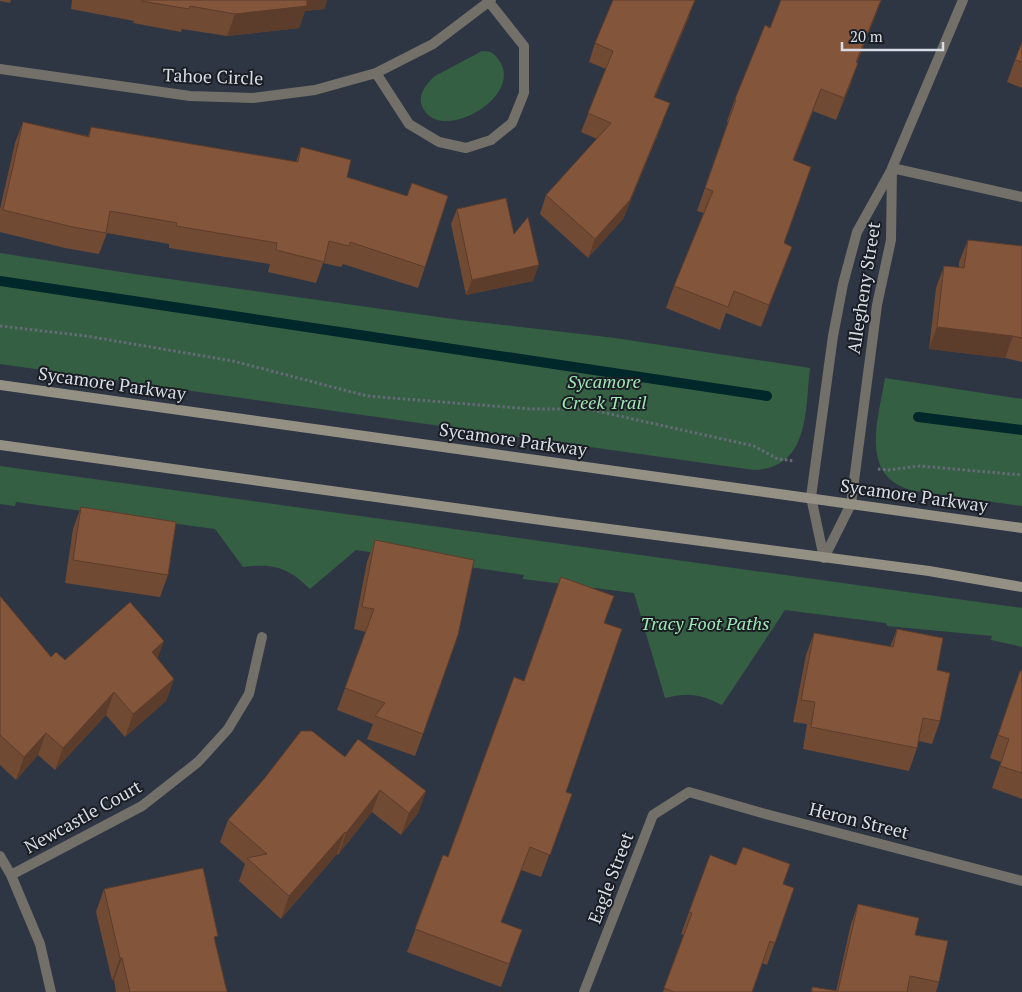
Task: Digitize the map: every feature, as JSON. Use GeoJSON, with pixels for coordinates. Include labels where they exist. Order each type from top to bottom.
{"type":"FeatureCollection","features":[{"type":"Feature","properties":{"kind":"main road","name":"Sycamore Parkway"},"geometry":{"type":"LineString","coordinates":[[0,385],[1022,528]]}},
{"type":"Feature","properties":{"kind":"main road"},"geometry":{"type":"LineString","coordinates":[[0,445],[929,571],[1022,587]]}},
{"type":"Feature","properties":{"kind":"street","name":"Allegheny Street"},"geometry":{"type":"LineString","coordinates":[[824,558],[851,504],[876,305],[891,240],[892,168],[963,0]]}},
{"type":"Feature","properties":{"kind":"street"},"geometry":{"type":"LineString","coordinates":[[376,73],[409,124],[439,142],[466,148],[491,140],[512,123],[524,93],[524,46],[490,1]]}},
{"type":"Feature","properties":{"kind":"street","name":"Tahoe Circle"},"geometry":{"type":"LineString","coordinates":[[0,69],[190,96],[253,98],[315,90],[376,73],[433,44],[490,1]]}},
{"type":"Feature","properties":{"kind":"street"},"geometry":{"type":"LineString","coordinates":[[824,558],[811,497],[833,336],[843,284],[857,232],[892,168],[1022,197]]}},
{"type":"Feature","properties":{"kind":"street","name":"Newcastle Court"},"geometry":{"type":"LineString","coordinates":[[11,875],[142,806],[198,762],[228,730],[249,694],[262,636]]}},
{"type":"Feature","properties":{"kind":"street","name":"Heron Street"},"geometry":{"type":"LineString","coordinates":[[688,792],[1022,881]]}},
{"type":"Feature","properties":{"kind":"street","name":"Eagle Street"},"geometry":{"type":"LineString","coordinates":[[584,992],[653,815],[688,792]]}},
{"type":"Feature","properties":{"kind":"street"},"geometry":{"type":"LineString","coordinates":[[0,856],[11,875],[40,944],[51,992]]}},
{"type":"Feature","properties":{"kind":"path"},"geometry":{"type":"LineString","coordinates":[[0,326],[86,336],[233,361],[367,396],[531,410],[588,409],[754,446],[778,459],[816,463]]}},
{"type":"Feature","properties":{"kind":"path"},"geometry":{"type":"LineString","coordinates":[[856,466],[889,470],[920,466],[1022,475]]}},
{"type":"Feature","properties":{"kind":"green space"},"geometry":{"type":"Polygon","coordinates":[[[482,51],[493,54],[500,62],[504,76],[500,90],[490,102],[476,112],[460,119],[444,121],[431,117],[421,102],[426,86],[435,76],[482,51]]]}},
{"type":"Feature","properties":{"kind":"green space","name":"Sycamore Creek Trail"},"geometry":{"type":"Polygon","coordinates":[[[0,253],[460,320],[615,338],[810,368],[805,418],[795,448],[786,459],[772,467],[754,470],[0,364],[0,253]]]}},
{"type":"Feature","properties":{"kind":"green space"},"geometry":{"type":"Polygon","coordinates":[[[885,378],[1022,399],[1022,506],[915,491],[897,484],[885,474],[879,461],[876,446],[876,429],[885,378]]]}},
{"type":"Feature","properties":{"kind":"green space","name":"Tracy Foot Paths"},"geometry":{"type":"Polygon","coordinates":[[[0,466],[1022,608],[1022,647],[991,640],[992,636],[887,626],[886,623],[785,610],[722,705],[707,698],[694,695],[665,698],[634,593],[523,579],[524,575],[356,550],[310,589],[287,571],[280,568],[272,566],[243,567],[215,529],[16,502],[15,506],[0,504],[0,466]]]}},
{"type":"Feature","properties":{"kind":"building"},"geometry":{"type":"Polygon","coordinates":[[[142,0],[307,0],[307,6],[235,14],[190,6],[189,9],[142,0]]]}},
{"type":"Feature","properties":{"kind":"building"},"geometry":{"type":"Polygon","coordinates":[[[613,0],[695,0],[654,97],[670,103],[630,200],[595,239],[546,195],[611,123],[588,113],[613,51],[595,43],[613,0]]]}},
{"type":"Feature","properties":{"kind":"building"},"geometry":{"type":"Polygon","coordinates":[[[781,0],[881,0],[844,98],[821,89],[793,160],[811,167],[784,243],[792,247],[769,305],[734,291],[728,307],[674,286],[713,191],[705,188],[735,99],[765,25],[770,28],[781,0]]]}},
{"type":"Feature","properties":{"kind":"building"},"geometry":{"type":"Polygon","coordinates":[[[1022,42],[1022,62],[1015,60],[1022,42]]]}},
{"type":"Feature","properties":{"kind":"building"},"geometry":{"type":"Polygon","coordinates":[[[23,122],[89,137],[91,127],[298,162],[301,147],[351,160],[347,177],[407,196],[412,183],[448,196],[425,267],[350,242],[349,246],[329,241],[324,262],[276,250],[277,243],[176,226],[177,223],[110,211],[106,233],[3,210],[23,122]]]}},
{"type":"Feature","properties":{"kind":"building"},"geometry":{"type":"Polygon","coordinates":[[[506,198],[514,234],[528,217],[539,265],[472,280],[457,209],[506,198]]]}},
{"type":"Feature","properties":{"kind":"building"},"geometry":{"type":"Polygon","coordinates":[[[968,240],[1022,246],[1022,338],[937,327],[944,266],[964,268],[968,240]]]}},
{"type":"Feature","properties":{"kind":"building"},"geometry":{"type":"Polygon","coordinates":[[[81,507],[176,522],[168,575],[73,560],[81,507]]]}},
{"type":"Feature","properties":{"kind":"building"},"geometry":{"type":"Polygon","coordinates":[[[375,540],[474,560],[458,635],[423,734],[375,716],[385,703],[345,688],[374,609],[362,607],[375,540]]]}},
{"type":"Feature","properties":{"kind":"building"},"geometry":{"type":"Polygon","coordinates":[[[561,577],[614,596],[604,623],[622,629],[566,792],[572,794],[550,855],[530,847],[501,922],[522,930],[509,964],[415,929],[443,855],[448,857],[514,677],[524,681],[561,577]]]}},
{"type":"Feature","properties":{"kind":"building"},"geometry":{"type":"Polygon","coordinates":[[[0,596],[51,657],[56,652],[65,660],[130,602],[164,641],[152,652],[174,679],[133,714],[114,692],[63,748],[46,733],[24,757],[0,735],[0,596]]]}},
{"type":"Feature","properties":{"kind":"building"},"geometry":{"type":"Polygon","coordinates":[[[897,629],[943,638],[937,670],[950,673],[940,721],[923,718],[917,748],[811,727],[815,702],[801,700],[814,633],[893,647],[897,629]]]}},
{"type":"Feature","properties":{"kind":"building"},"geometry":{"type":"Polygon","coordinates":[[[1020,671],[1022,671],[1022,773],[1000,766],[1009,739],[998,735],[1020,671]]]}},
{"type":"Feature","properties":{"kind":"building"},"geometry":{"type":"Polygon","coordinates":[[[301,731],[312,731],[345,757],[358,739],[426,791],[409,813],[380,790],[346,833],[289,896],[247,858],[267,854],[228,820],[264,779],[301,731]]]}},
{"type":"Feature","properties":{"kind":"building"},"geometry":{"type":"Polygon","coordinates":[[[743,847],[790,864],[783,884],[794,888],[775,943],[770,941],[752,992],[674,992],[664,988],[692,913],[689,912],[710,855],[736,865],[743,847]]]}},
{"type":"Feature","properties":{"kind":"building"},"geometry":{"type":"Polygon","coordinates":[[[203,868],[218,936],[214,937],[227,992],[130,992],[104,889],[203,868]]]}},
{"type":"Feature","properties":{"kind":"building"},"geometry":{"type":"Polygon","coordinates":[[[858,904],[919,918],[915,935],[948,941],[939,982],[910,976],[907,992],[812,992],[812,987],[838,991],[858,904]]]}},
{"type":"Feature","properties":{"kind":"waterway"},"geometry":{"type":"LineString","coordinates":[[0,281],[767,396]]}},
{"type":"Feature","properties":{"kind":"waterway"},"geometry":{"type":"LineString","coordinates":[[918,417],[1022,430]]}}]}
